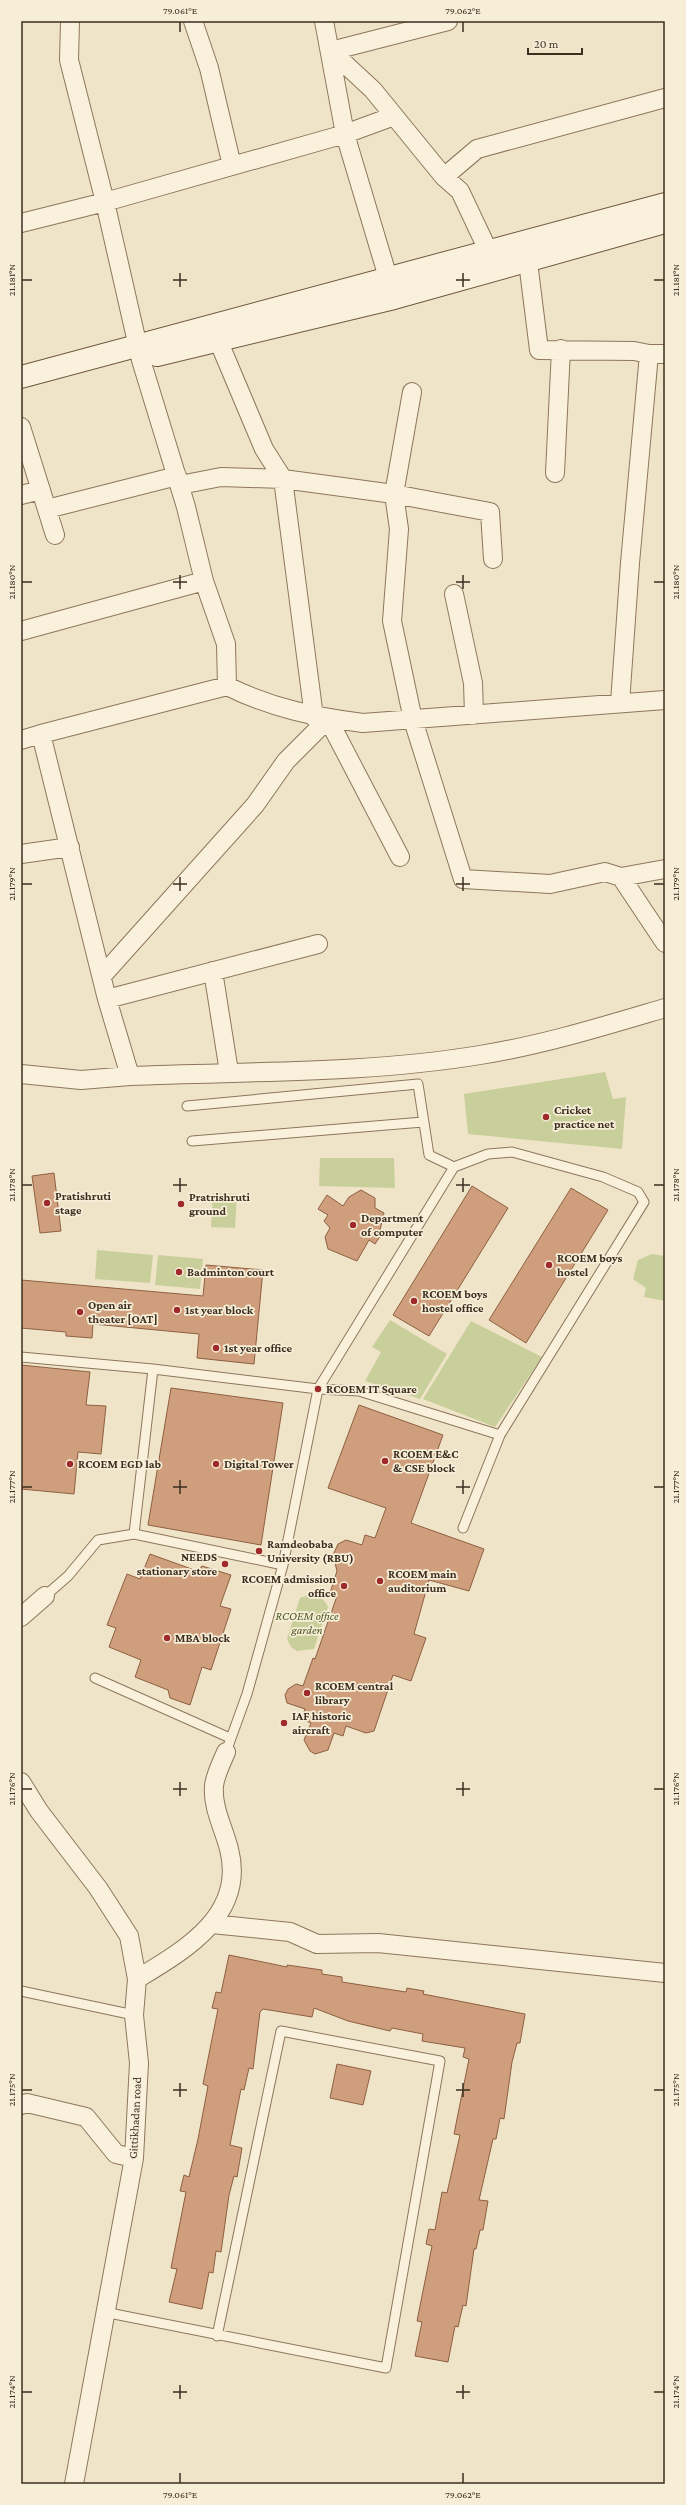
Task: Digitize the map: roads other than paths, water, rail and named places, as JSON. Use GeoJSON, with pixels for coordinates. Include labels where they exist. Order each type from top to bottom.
{"type":"FeatureCollection","features":[{"type":"Feature","properties":{"kind":"street"},"geometry":{"type":"LineString","coordinates":[[70,21],[69,60],[105,202],[139,352],[178,481],[204,581],[226,644],[227,686]]}},
{"type":"Feature","properties":{"kind":"street"},"geometry":{"type":"LineString","coordinates":[[193,21],[209,68],[232,166]]}},
{"type":"Feature","properties":{"kind":"street"},"geometry":{"type":"LineString","coordinates":[[324,21],[331,51],[345,134],[394,298]]}},
{"type":"Feature","properties":{"kind":"street"},"geometry":{"type":"LineString","coordinates":[[331,51],[448,21]]}},
{"type":"Feature","properties":{"kind":"street"},"geometry":{"type":"LineString","coordinates":[[331,51],[373,90],[444,177],[460,191],[493,262]]}},
{"type":"Feature","properties":{"kind":"street"},"geometry":{"type":"LineString","coordinates":[[444,177],[477,149],[665,98]]}},
{"type":"Feature","properties":{"kind":"street"},"geometry":{"type":"LineString","coordinates":[[21,223],[105,202],[345,134],[394,116]]}},
{"type":"Feature","properties":{"kind":"street"},"geometry":{"type":"LineString","coordinates":[[21,377],[139,352],[218,340],[394,298],[493,262],[665,204]]}},
{"type":"Feature","properties":{"kind":"street"},"geometry":{"type":"LineString","coordinates":[[21,388],[388,278],[493,262],[528,262],[665,222]]}},
{"type":"Feature","properties":{"kind":"street"},"geometry":{"type":"LineString","coordinates":[[528,262],[539,350],[561,349],[657,354],[630,563],[620,703]]}},
{"type":"Feature","properties":{"kind":"street"},"geometry":{"type":"LineString","coordinates":[[218,340],[264,449],[283,479],[321,718],[400,857]]}},
{"type":"Feature","properties":{"kind":"street"},"geometry":{"type":"LineString","coordinates":[[555,473],[561,349]]}},
{"type":"Feature","properties":{"kind":"street"},"geometry":{"type":"LineString","coordinates":[[412,392],[394,494],[398,520],[392,621],[413,720],[463,879],[550,884],[605,872],[621,877],[665,869]]}},
{"type":"Feature","properties":{"kind":"street"},"geometry":{"type":"LineString","coordinates":[[21,427],[55,536]]}},
{"type":"Feature","properties":{"kind":"street"},"geometry":{"type":"LineString","coordinates":[[47,509],[178,481],[221,477],[283,479],[394,494],[490,512],[493,559]]}},
{"type":"Feature","properties":{"kind":"street"},"geometry":{"type":"LineString","coordinates":[[21,495],[41,490]]}},
{"type":"Feature","properties":{"kind":"street"},"geometry":{"type":"LineString","coordinates":[[21,631],[204,581]]}},
{"type":"Feature","properties":{"kind":"street"},"geometry":{"type":"LineString","coordinates":[[454,594],[473,683],[474,715]]}},
{"type":"Feature","properties":{"kind":"street"},"geometry":{"type":"LineString","coordinates":[[21,740],[227,686],[255,700],[321,718],[363,723],[665,700]]}},
{"type":"Feature","properties":{"kind":"street"},"geometry":{"type":"LineString","coordinates":[[102,976],[255,805],[286,761],[321,718]]}},
{"type":"Feature","properties":{"kind":"street"},"geometry":{"type":"LineString","coordinates":[[42,734],[107,999],[130,1076]]}},
{"type":"Feature","properties":{"kind":"street"},"geometry":{"type":"LineString","coordinates":[[21,854],[70,847]]}},
{"type":"Feature","properties":{"kind":"street"},"geometry":{"type":"LineString","coordinates":[[621,877],[665,943]]}},
{"type":"Feature","properties":{"kind":"street"},"geometry":{"type":"LineString","coordinates":[[107,999],[318,944]]}},
{"type":"Feature","properties":{"kind":"street"},"geometry":{"type":"LineString","coordinates":[[213,971],[229,1072]]}},
{"type":"Feature","properties":{"kind":"street"},"geometry":{"type":"LineString","coordinates":[[21,1074],[81,1080],[130,1076],[387,1066],[481,1055],[560,1038],[665,1008]]}},
{"type":"Feature","properties":{"kind":"street"},"geometry":{"type":"LineString","coordinates":[[21,1617],[46,1596]]}},
{"type":"Feature","properties":{"kind":"street"},"geometry":{"type":"LineString","coordinates":[[137,1979],[173,1957],[212,1924],[227,1902],[233,1878],[229,1850],[215,1800],[214,1786],[228,1745]]}},
{"type":"Feature","properties":{"kind":"street","name":"Gittikhadan road"},"geometry":{"type":"LineString","coordinates":[[21,1782],[39,1811],[98,1888],[129,1936],[137,1979],[134,2015],[139,2063],[134,2158],[104,2312],[74,2484]]}},
{"type":"Feature","properties":{"kind":"street"},"geometry":{"type":"LineString","coordinates":[[212,1924],[290,1932],[317,1944],[378,1943],[665,1973]]}},
{"type":"Feature","properties":{"kind":"street"},"geometry":{"type":"LineString","coordinates":[[21,2105],[27,2103],[86,2117],[116,2154],[134,2158]]}},
{"type":"Feature","properties":{"kind":"lane"},"geometry":{"type":"LineString","coordinates":[[187,1106],[418,1084],[429,1154],[454,1167]]}},
{"type":"Feature","properties":{"kind":"lane"},"geometry":{"type":"LineString","coordinates":[[192,1141],[424,1122]]}},
{"type":"Feature","properties":{"kind":"lane"},"geometry":{"type":"LineString","coordinates":[[95,1678],[228,1745],[247,1694],[283,1565],[318,1389],[454,1167],[488,1154],[512,1152],[603,1176],[638,1192],[644,1202],[500,1435],[463,1528]]}},
{"type":"Feature","properties":{"kind":"lane"},"geometry":{"type":"LineString","coordinates":[[21,1357],[153,1369],[318,1389],[359,1391],[500,1435]]}},
{"type":"Feature","properties":{"kind":"lane"},"geometry":{"type":"LineString","coordinates":[[134,1534],[153,1369]]}},
{"type":"Feature","properties":{"kind":"lane"},"geometry":{"type":"LineString","coordinates":[[46,1596],[68,1576],[98,1540],[134,1534],[283,1565]]}},
{"type":"Feature","properties":{"kind":"lane"},"geometry":{"type":"LineString","coordinates":[[21,1991],[134,2015]]}},
{"type":"Feature","properties":{"kind":"lane"},"geometry":{"type":"LineString","coordinates":[[104,2312],[217,2336],[386,2368],[440,2061],[281,2031],[217,2336]]}},
{"type":"Feature","properties":{"kind":"place","name":"Cricket practice net"},"geometry":{"type":"Point","coordinates":[546,1117]}},
{"type":"Feature","properties":{"kind":"place","name":"Pratishruti stage"},"geometry":{"type":"Point","coordinates":[47,1203]}},
{"type":"Feature","properties":{"kind":"place","name":"Pratrishruti ground"},"geometry":{"type":"Point","coordinates":[181,1204]}},
{"type":"Feature","properties":{"kind":"place","name":"Department of computer"},"geometry":{"type":"Point","coordinates":[353,1225]}},
{"type":"Feature","properties":{"kind":"place","name":"RCOEM boys hostel"},"geometry":{"type":"Point","coordinates":[549,1265]}},
{"type":"Feature","properties":{"kind":"place","name":"Badminton court"},"geometry":{"type":"Point","coordinates":[179,1272]}},
{"type":"Feature","properties":{"kind":"place","name":"RCOEM boys hostel office"},"geometry":{"type":"Point","coordinates":[414,1301]}},
{"type":"Feature","properties":{"kind":"place","name":"1st year block"},"geometry":{"type":"Point","coordinates":[177,1310]}},
{"type":"Feature","properties":{"kind":"place","name":"Open air theater [OAT]"},"geometry":{"type":"Point","coordinates":[80,1312]}},
{"type":"Feature","properties":{"kind":"place","name":"1st year office"},"geometry":{"type":"Point","coordinates":[216,1348]}},
{"type":"Feature","properties":{"kind":"place","name":"RCOEM IT Square"},"geometry":{"type":"Point","coordinates":[318,1389]}},
{"type":"Feature","properties":{"kind":"place","name":"RCOEM E&C & CSE block"},"geometry":{"type":"Point","coordinates":[385,1461]}},
{"type":"Feature","properties":{"kind":"place","name":"RCOEM EGD lab"},"geometry":{"type":"Point","coordinates":[70,1464]}},
{"type":"Feature","properties":{"kind":"place","name":"Digital Tower"},"geometry":{"type":"Point","coordinates":[216,1464]}},
{"type":"Feature","properties":{"kind":"place","name":"Ramdeobaba University (RBU)"},"geometry":{"type":"Point","coordinates":[259,1551]}},
{"type":"Feature","properties":{"kind":"place","name":"NEEDS stationary store"},"geometry":{"type":"Point","coordinates":[225,1564]}},
{"type":"Feature","properties":{"kind":"place","name":"RCOEM main auditorium"},"geometry":{"type":"Point","coordinates":[380,1581]}},
{"type":"Feature","properties":{"kind":"place","name":"RCOEM admission office"},"geometry":{"type":"Point","coordinates":[344,1586]}},
{"type":"Feature","properties":{"kind":"place","name":"MBA block"},"geometry":{"type":"Point","coordinates":[167,1638]}},
{"type":"Feature","properties":{"kind":"place","name":"RCOEM central library"},"geometry":{"type":"Point","coordinates":[307,1693]}},
{"type":"Feature","properties":{"kind":"place","name":"IAF historic aircraft"},"geometry":{"type":"Point","coordinates":[284,1723]}},
{"type":"Feature","properties":{"kind":"park label","name":"RCOEM office garden"},"geometry":{"type":"Point","coordinates":[307,1623]}}]}
